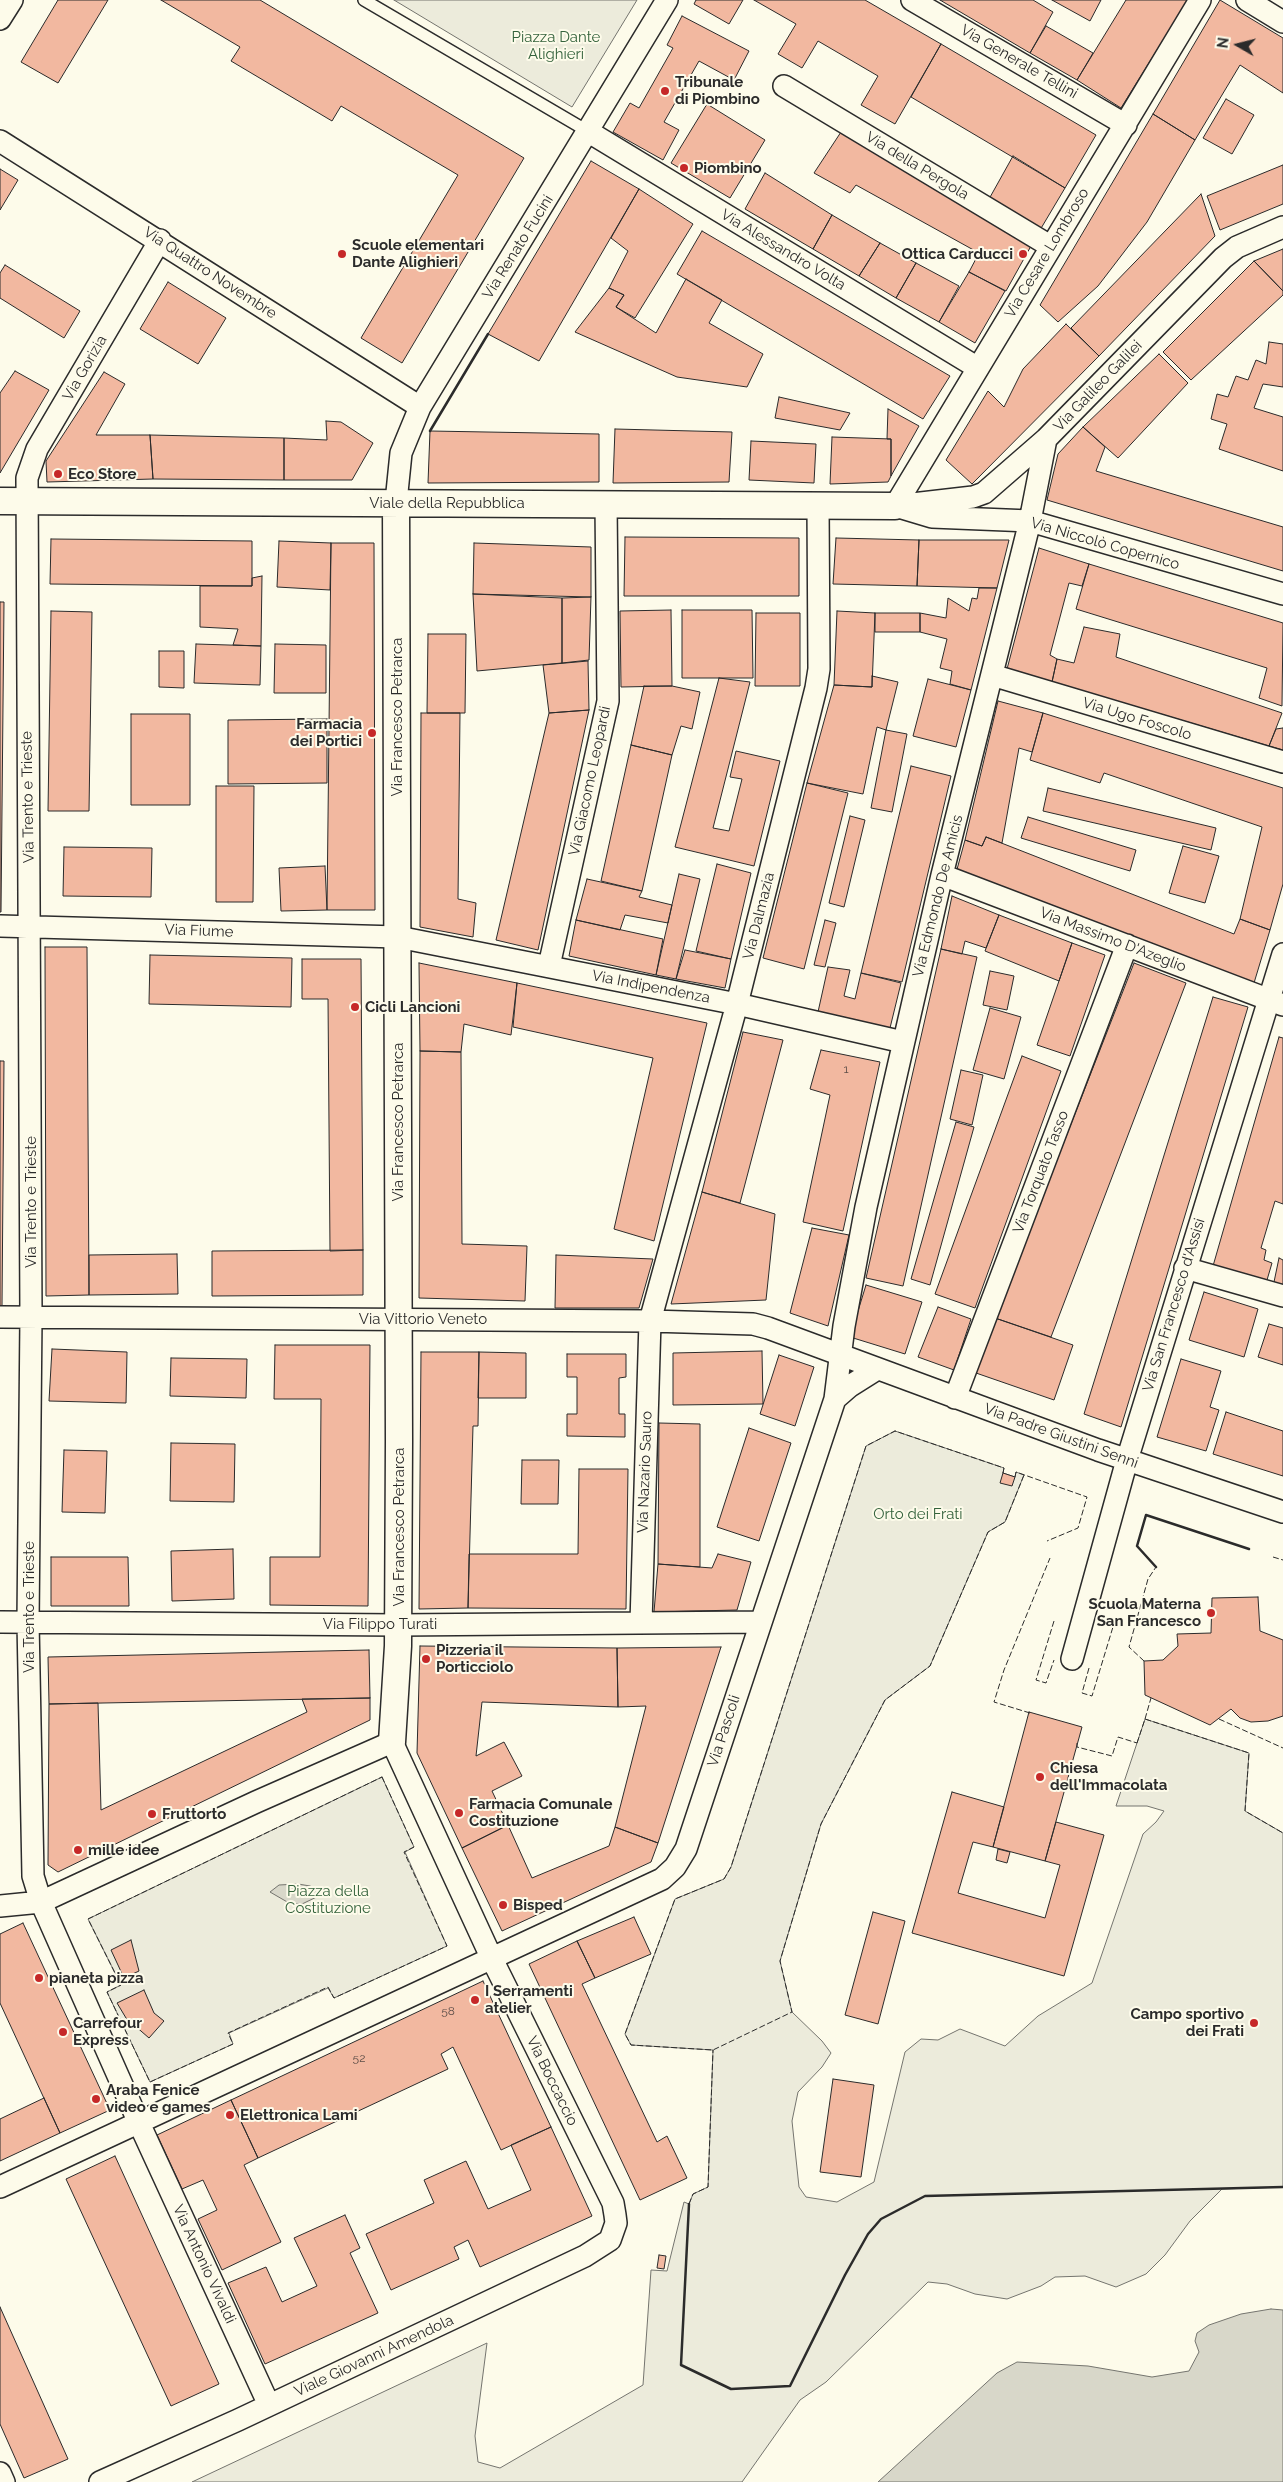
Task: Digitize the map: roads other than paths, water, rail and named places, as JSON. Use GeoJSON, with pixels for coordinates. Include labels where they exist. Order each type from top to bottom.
{"type":"FeatureCollection","features":[{"type":"Feature","properties":{"kind":"street"},"geometry":{"type":"LineString","coordinates":[[0,19],[12,0]]}},
{"type":"Feature","properties":{"kind":"street","name":"Via Renato Fucini"},"geometry":{"type":"LineString","coordinates":[[396,502],[401,453],[420,407],[589,132],[667,0]]}},
{"type":"Feature","properties":{"kind":"street","name":"Via Generale Tellini"},"geometry":{"type":"LineString","coordinates":[[912,0],[1126,125]]}},
{"type":"Feature","properties":{"kind":"street","name":"Via Cesare Lombroso"},"geometry":{"type":"LineString","coordinates":[[895,506],[1200,0]]}},
{"type":"Feature","properties":{"kind":"street"},"geometry":{"type":"LineString","coordinates":[[1247,0],[1283,22]]}},
{"type":"Feature","properties":{"kind":"street","name":"Via della Pergola"},"geometry":{"type":"LineString","coordinates":[[784,86],[1050,246]]}},
{"type":"Feature","properties":{"kind":"street","name":"Via Alessandro Volta"},"geometry":{"type":"LineString","coordinates":[[589,132],[978,368]]}},
{"type":"Feature","properties":{"kind":"street","name":"Via Quattro Novembre"},"geometry":{"type":"LineString","coordinates":[[0,141],[160,240],[420,407]]}},
{"type":"Feature","properties":{"kind":"street","name":"Via Galileo Galilei"},"geometry":{"type":"LineString","coordinates":[[895,506],[973,497],[984,494],[1046,439],[1223,258],[1237,247],[1283,227]]}},
{"type":"Feature","properties":{"kind":"street","name":"Via Gorizia"},"geometry":{"type":"LineString","coordinates":[[26,502],[27,478],[37,449],[160,240]]}},
{"type":"Feature","properties":{"kind":"street","name":"Via Edmondo De Amicis"},"geometry":{"type":"LineString","coordinates":[[840,1355],[866,1207],[903,1042],[942,875],[1030,521],[1046,439]]}},
{"type":"Feature","properties":{"kind":"street","name":"Viale della Repubblica"},"geometry":{"type":"LineString","coordinates":[[0,501],[895,506]]}},
{"type":"Feature","properties":{"kind":"street","name":"Via Trento e Trieste"},"geometry":{"type":"LineString","coordinates":[[26,502],[31,1317],[28,1622],[33,1876],[41,1902]]}},
{"type":"Feature","properties":{"kind":"street","name":"Via Francesco Petrarca"},"geometry":{"type":"LineString","coordinates":[[392,1742],[398,1625],[396,502]]}},
{"type":"Feature","properties":{"kind":"street","name":"Via Giacomo Leopardi"},"geometry":{"type":"LineString","coordinates":[[549,966],[608,701],[606,503]]}},
{"type":"Feature","properties":{"kind":"street","name":"Via Dalmazia"},"geometry":{"type":"LineString","coordinates":[[650,1321],[737,1004],[816,688],[819,669],[818,505]]}},
{"type":"Feature","properties":{"kind":"street","name":"Via Niccolò Copernico"},"geometry":{"type":"LineString","coordinates":[[895,506],[932,517],[1030,521],[1283,594]]}},
{"type":"Feature","properties":{"kind":"street","name":"Via Ugo Foscolo"},"geometry":{"type":"LineString","coordinates":[[992,675],[1283,762]]}},
{"type":"Feature","properties":{"kind":"street","name":"Via Massimo D'Azeglio"},"geometry":{"type":"LineString","coordinates":[[942,875],[1276,1002]]}},
{"type":"Feature","properties":{"kind":"street","name":"Via Fiume"},"geometry":{"type":"LineString","coordinates":[[0,926],[398,937]]}},
{"type":"Feature","properties":{"kind":"street","name":"Via Indipendenza"},"geometry":{"type":"LineString","coordinates":[[398,937],[737,1004],[903,1042]]}},
{"type":"Feature","properties":{"kind":"street","name":"Via Torquato Tasso"},"geometry":{"type":"LineString","coordinates":[[955,1398],[1128,945]]}},
{"type":"Feature","properties":{"kind":"street","name":"Via San Francesco d'Assisi"},"geometry":{"type":"LineString","coordinates":[[1072,1659],[1127,1460],[1185,1268],[1276,1002],[1283,954]]}},
{"type":"Feature","properties":{"kind":"street"},"geometry":{"type":"LineString","coordinates":[[1185,1268],[1283,1296]]}},
{"type":"Feature","properties":{"kind":"street","name":"Via Vittorio Veneto"},"geometry":{"type":"LineString","coordinates":[[0,1317],[650,1321],[753,1324],[840,1355]]}},
{"type":"Feature","properties":{"kind":"street","name":"Via Nazario Sauro"},"geometry":{"type":"LineString","coordinates":[[640,1623],[650,1321]]}},
{"type":"Feature","properties":{"kind":"street","name":"Via Padre Giustini Senni"},"geometry":{"type":"LineString","coordinates":[[840,1355],[1127,1460],[1283,1512]]}},
{"type":"Feature","properties":{"kind":"street","name":"Via Pascoli"},"geometry":{"type":"LineString","coordinates":[[492,1959],[662,1879],[675,1867],[686,1849],[759,1622],[835,1399],[840,1355]]}},
{"type":"Feature","properties":{"kind":"street"},"geometry":{"type":"LineString","coordinates":[[835,1399],[850,1386],[877,1369]]}},
{"type":"Feature","properties":{"kind":"street","name":"Via Filippo Turati"},"geometry":{"type":"LineString","coordinates":[[0,1622],[398,1625],[759,1622]]}},
{"type":"Feature","properties":{"kind":"street"},"geometry":{"type":"LineString","coordinates":[[0,1906],[41,1902],[256,1802],[392,1742],[492,1959],[0,2187]]}},
{"type":"Feature","properties":{"kind":"street"},"geometry":{"type":"LineString","coordinates":[[41,1902],[139,2123]]}},
{"type":"Feature","properties":{"kind":"street","name":"Via Boccaccio"},"geometry":{"type":"LineString","coordinates":[[492,1959],[613,2203]]}},
{"type":"Feature","properties":{"kind":"street","name":"Via Antonio Vivaldi"},"geometry":{"type":"LineString","coordinates":[[139,2123],[269,2405]]}},
{"type":"Feature","properties":{"kind":"street","name":"Viale Giovanni Amendola"},"geometry":{"type":"LineString","coordinates":[[100,2482],[269,2405],[594,2251],[610,2240],[616,2223],[613,2203]]}},
{"type":"Feature","properties":{"kind":"street"},"geometry":{"type":"LineString","coordinates":[[0,2473],[4,2482]]}},
{"type":"Feature","properties":{"kind":"lane"},"geometry":{"type":"LineString","coordinates":[[364,0],[589,132]]}},
{"type":"Feature","properties":{"kind":"place","name":"Tribunale di Piombino"},"geometry":{"type":"Point","coordinates":[665,91]}},
{"type":"Feature","properties":{"kind":"place","name":"Piombino"},"geometry":{"type":"Point","coordinates":[684,168]}},
{"type":"Feature","properties":{"kind":"place","name":"Scuole elementari Dante Alighieri"},"geometry":{"type":"Point","coordinates":[342,254]}},
{"type":"Feature","properties":{"kind":"place","name":"Ottica Carducci"},"geometry":{"type":"Point","coordinates":[1023,254]}},
{"type":"Feature","properties":{"kind":"place","name":"Eco Store"},"geometry":{"type":"Point","coordinates":[58,474]}},
{"type":"Feature","properties":{"kind":"place","name":"Farmacia dei Portici"},"geometry":{"type":"Point","coordinates":[372,733]}},
{"type":"Feature","properties":{"kind":"place","name":"Cicli Lancioni"},"geometry":{"type":"Point","coordinates":[355,1007]}},
{"type":"Feature","properties":{"kind":"place","name":"Scuola Materna San Francesco"},"geometry":{"type":"Point","coordinates":[1211,1613]}},
{"type":"Feature","properties":{"kind":"place","name":"Pizzeria il Porticciolo"},"geometry":{"type":"Point","coordinates":[426,1659]}},
{"type":"Feature","properties":{"kind":"place","name":"Chiesa dell'Immacolata"},"geometry":{"type":"Point","coordinates":[1040,1777]}},
{"type":"Feature","properties":{"kind":"place","name":"Farmacia Comunale Costituzione"},"geometry":{"type":"Point","coordinates":[459,1813]}},
{"type":"Feature","properties":{"kind":"place","name":"Fruttorto"},"geometry":{"type":"Point","coordinates":[152,1814]}},
{"type":"Feature","properties":{"kind":"place","name":"mille idee"},"geometry":{"type":"Point","coordinates":[78,1850]}},
{"type":"Feature","properties":{"kind":"place","name":"Bisped"},"geometry":{"type":"Point","coordinates":[503,1905]}},
{"type":"Feature","properties":{"kind":"place","name":"pianeta pizza"},"geometry":{"type":"Point","coordinates":[39,1978]}},
{"type":"Feature","properties":{"kind":"place","name":"I Serramenti atelier"},"geometry":{"type":"Point","coordinates":[475,2000]}},
{"type":"Feature","properties":{"kind":"place","name":"Campo sportivo dei Frati"},"geometry":{"type":"Point","coordinates":[1254,2023]}},
{"type":"Feature","properties":{"kind":"place","name":"Carrefour Express"},"geometry":{"type":"Point","coordinates":[63,2032]}},
{"type":"Feature","properties":{"kind":"place","name":"Araba Fenice video e games"},"geometry":{"type":"Point","coordinates":[96,2099]}},
{"type":"Feature","properties":{"kind":"place","name":"Elettronica Lami"},"geometry":{"type":"Point","coordinates":[230,2115]}},
{"type":"Feature","properties":{"kind":"park label","name":"Piazza Dante Alighieri"},"geometry":{"type":"Point","coordinates":[556,46]}},
{"type":"Feature","properties":{"kind":"park label","name":"Orto dei Frati"},"geometry":{"type":"Point","coordinates":[918,1514]}},
{"type":"Feature","properties":{"kind":"park label","name":"Piazza della Costituzione"},"geometry":{"type":"Point","coordinates":[328,1900]}}]}
